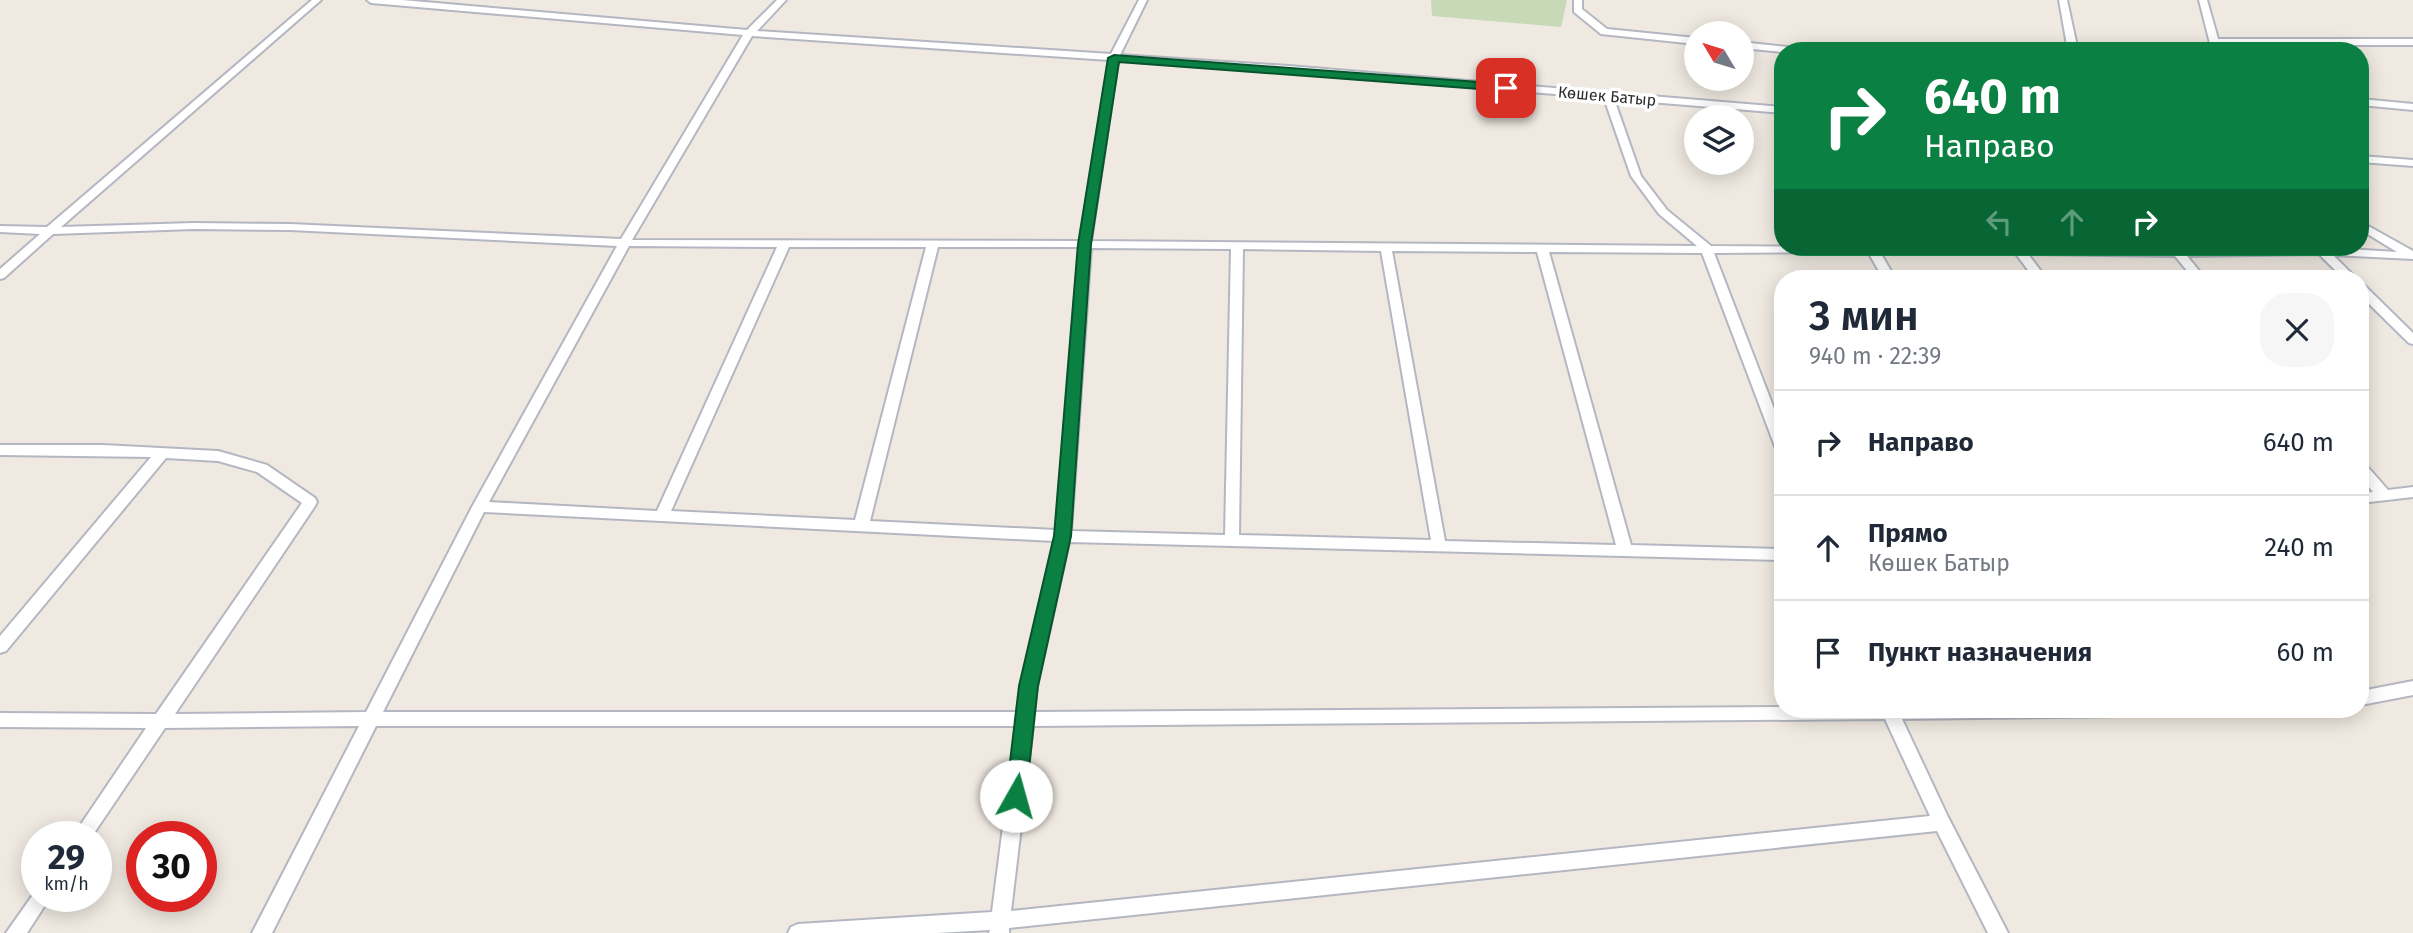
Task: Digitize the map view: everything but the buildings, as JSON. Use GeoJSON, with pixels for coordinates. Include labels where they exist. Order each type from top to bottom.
{"type":"FeatureCollection","features":[{"type":"Feature","properties":{"kind":"street"},"geometry":{"type":"LineString","coordinates":[[0,275],[317,0]]}},
{"type":"Feature","properties":{"kind":"street","name":"Көшек Батыр"},"geometry":{"type":"LineString","coordinates":[[371,0],[749,33],[1114,58],[1774,109]]}},
{"type":"Feature","properties":{"kind":"street"},"geometry":{"type":"LineString","coordinates":[[262,933],[479,507],[625,243],[749,33],[782,0]]}},
{"type":"Feature","properties":{"kind":"street"},"geometry":{"type":"LineString","coordinates":[[1000,927],[1029,686],[1063,536],[1085,244],[1114,58],[1143,0]]}},
{"type":"Feature","properties":{"kind":"street"},"geometry":{"type":"LineString","coordinates":[[1578,0],[1577,10],[1604,32],[1684,40]]}},
{"type":"Feature","properties":{"kind":"street"},"geometry":{"type":"LineString","coordinates":[[2063,0],[2071,42]]}},
{"type":"Feature","properties":{"kind":"street"},"geometry":{"type":"LineString","coordinates":[[2203,0],[2214,42]]}},
{"type":"Feature","properties":{"kind":"street"},"geometry":{"type":"LineString","coordinates":[[2369,43],[2413,42]]}},
{"type":"Feature","properties":{"kind":"street"},"geometry":{"type":"LineString","coordinates":[[1754,47],[1774,49]]}},
{"type":"Feature","properties":{"kind":"street"},"geometry":{"type":"LineString","coordinates":[[1608,96],[1636,176],[1663,212],[1706,248],[1774,426]]}},
{"type":"Feature","properties":{"kind":"street"},"geometry":{"type":"LineString","coordinates":[[2369,103],[2413,107]]}},
{"type":"Feature","properties":{"kind":"street"},"geometry":{"type":"LineString","coordinates":[[2369,160],[2413,163]]}},
{"type":"Feature","properties":{"kind":"street"},"geometry":{"type":"LineString","coordinates":[[0,229],[49,231],[290,226],[625,243],[1774,248]]}},
{"type":"Feature","properties":{"kind":"street"},"geometry":{"type":"LineString","coordinates":[[2369,230],[2412,256]]}},
{"type":"Feature","properties":{"kind":"street"},"geometry":{"type":"LineString","coordinates":[[662,516],[784,244]]}},
{"type":"Feature","properties":{"kind":"street"},"geometry":{"type":"LineString","coordinates":[[861,526],[933,244]]}},
{"type":"Feature","properties":{"kind":"street"},"geometry":{"type":"LineString","coordinates":[[1231,540],[1237,247]]}},
{"type":"Feature","properties":{"kind":"street"},"geometry":{"type":"LineString","coordinates":[[1386,248],[1439,546]]}},
{"type":"Feature","properties":{"kind":"street"},"geometry":{"type":"LineString","coordinates":[[1542,249],[1625,551]]}},
{"type":"Feature","properties":{"kind":"street"},"geometry":{"type":"LineString","coordinates":[[2369,254],[2412,256]]}},
{"type":"Feature","properties":{"kind":"street"},"geometry":{"type":"LineString","coordinates":[[2181,256],[2192,270]]}},
{"type":"Feature","properties":{"kind":"street"},"geometry":{"type":"LineString","coordinates":[[2327,256],[2342,270]]}},
{"type":"Feature","properties":{"kind":"street"},"geometry":{"type":"LineString","coordinates":[[2369,297],[2413,340]]}},
{"type":"Feature","properties":{"kind":"street"},"geometry":{"type":"LineString","coordinates":[[0,450],[218,456],[262,468],[310,502],[92,821]]}},
{"type":"Feature","properties":{"kind":"street"},"geometry":{"type":"LineString","coordinates":[[0,647],[162,453]]}},
{"type":"Feature","properties":{"kind":"street"},"geometry":{"type":"LineString","coordinates":[[2369,477],[2384,495]]}},
{"type":"Feature","properties":{"kind":"street"},"geometry":{"type":"LineString","coordinates":[[2369,497],[2413,492]]}},
{"type":"Feature","properties":{"kind":"street"},"geometry":{"type":"LineString","coordinates":[[479,507],[1063,536],[1774,555]]}},
{"type":"Feature","properties":{"kind":"street"},"geometry":{"type":"LineString","coordinates":[[2369,696],[2413,688]]}},
{"type":"Feature","properties":{"kind":"street"},"geometry":{"type":"LineString","coordinates":[[0,720],[160,723],[373,719],[1024,721],[1774,712]]}},
{"type":"Feature","properties":{"kind":"street"},"geometry":{"type":"LineString","coordinates":[[1893,718],[1998,933]]}},
{"type":"Feature","properties":{"kind":"street"},"geometry":{"type":"LineString","coordinates":[[798,933],[1000,927],[1942,822]]}},
{"type":"Feature","properties":{"kind":"street"},"geometry":{"type":"LineString","coordinates":[[16,933],[31,912]]}},
{"type":"Feature","properties":{"kind":"green space"},"geometry":{"type":"Polygon","coordinates":[[[1431,0],[1567,0],[1561,27],[1432,16],[1431,0]]]}},
{"type":"Feature","properties":{"kind":"route"},"geometry":{"type":"LineString","coordinates":[[1016,796],[1029,686],[1063,536],[1085,244],[1114,58],[1289,69],[1506,88]]}}]}
